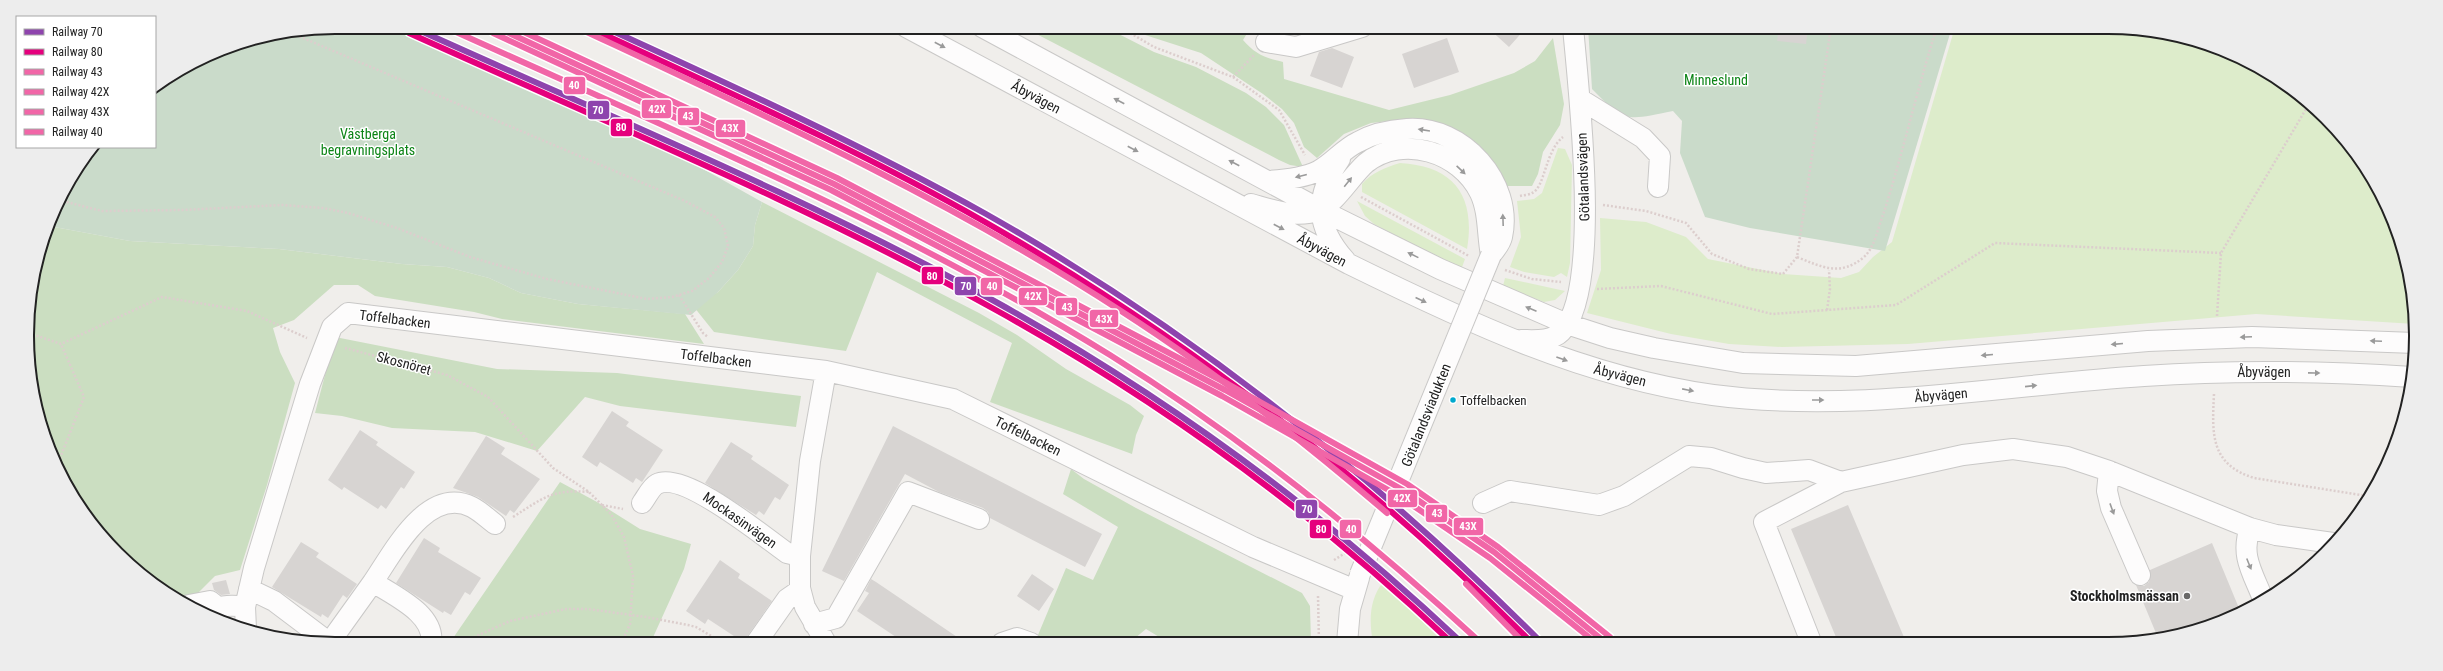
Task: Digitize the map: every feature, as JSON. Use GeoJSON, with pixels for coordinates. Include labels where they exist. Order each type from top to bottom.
{"type":"FeatureCollection","features":[{"type":"Feature","properties":{"kind":"street","name":"Åbyvägen"},"geometry":{"type":"LineString","coordinates":[[919,34],[1220,196],[1423,301],[1513,340],[1575,364],[1640,381],[1712,395],[1774,400],[1880,400],[2143,376],[2247,372],[2358,374],[2406,377]]}},
{"type":"Feature","properties":{"kind":"street"},"geometry":{"type":"LineString","coordinates":[[995,34],[1321,210],[1440,269],[1567,324],[1610,338],[1694,356],[1744,363],[1800,366],[1856,366],[2148,341],[2252,337],[2409,343]]}},
{"type":"Feature","properties":{"kind":"street"},"geometry":{"type":"LineString","coordinates":[[1266,42],[1296,47],[1339,34]]}},
{"type":"Feature","properties":{"kind":"street","name":"Götalandsvägen"},"geometry":{"type":"LineString","coordinates":[[1567,324],[1580,287],[1585,250],[1580,99],[1574,34]]}},
{"type":"Feature","properties":{"kind":"street"},"geometry":{"type":"LineString","coordinates":[[1580,99],[1643,138],[1660,156],[1658,187]]}},
{"type":"Feature","properties":{"kind":"street","name":"Götalandsviadukten"},"geometry":{"type":"LineString","coordinates":[[1268,181],[1289,179],[1319,170],[1358,142],[1375,135],[1408,129],[1435,132],[1458,142],[1469,150],[1487,169],[1501,201],[1504,224],[1502,239],[1491,255],[1357,582]]}},
{"type":"Feature","properties":{"kind":"street"},"geometry":{"type":"LineString","coordinates":[[1220,196],[1287,213],[1301,214],[1321,210],[1344,188],[1357,172],[1378,156],[1401,149],[1427,150],[1439,154],[1458,166],[1480,194],[1488,221],[1487,237],[1491,255]]}},
{"type":"Feature","properties":{"kind":"street"},"geometry":{"type":"LineString","coordinates":[[1346,150],[1328,177],[1322,193],[1321,210],[1325,229],[1334,247],[1349,264]]}},
{"type":"Feature","properties":{"kind":"street","name":"Toffelbacken"},"geometry":{"type":"LineString","coordinates":[[246,623],[247,598],[310,384],[332,327],[348,313],[826,370],[953,399],[1253,547],[1357,582]]}},
{"type":"Feature","properties":{"kind":"street"},"geometry":{"type":"LineString","coordinates":[[1513,340],[1540,340],[1552,337],[1561,332],[1567,324]]}},
{"type":"Feature","properties":{"kind":"street"},"geometry":{"type":"LineString","coordinates":[[822,637],[805,607],[800,590],[800,556],[810,461],[826,370]]}},
{"type":"Feature","properties":{"kind":"street"},"geometry":{"type":"LineString","coordinates":[[1809,637],[1764,522],[1841,482],[1963,455],[2012,449],[2067,457],[2109,471],[2250,528],[2276,535],[2327,542]]}},
{"type":"Feature","properties":{"kind":"street"},"geometry":{"type":"LineString","coordinates":[[1483,503],[1510,491],[1599,505],[1624,496],[1689,456],[1711,458],[1742,468],[1766,473],[1809,470],[1841,482]]}},
{"type":"Feature","properties":{"kind":"street"},"geometry":{"type":"LineString","coordinates":[[2109,471],[2107,491],[2112,508],[2140,575]]}},
{"type":"Feature","properties":{"kind":"street","name":"Mockasinvägen"},"geometry":{"type":"LineString","coordinates":[[635,507],[656,484],[663,482],[676,484],[702,493],[786,553],[800,556]]}},
{"type":"Feature","properties":{"kind":"street"},"geometry":{"type":"LineString","coordinates":[[814,624],[836,618],[908,492],[979,519]]}},
{"type":"Feature","properties":{"kind":"street"},"geometry":{"type":"LineString","coordinates":[[334,637],[412,525],[425,514],[443,505],[458,504],[472,507],[495,524]]}},
{"type":"Feature","properties":{"kind":"street"},"geometry":{"type":"LineString","coordinates":[[2250,528],[2246,539],[2245,555],[2261,595]]}},
{"type":"Feature","properties":{"kind":"street"},"geometry":{"type":"LineString","coordinates":[[373,582],[424,617],[430,629],[431,637]]}},
{"type":"Feature","properties":{"kind":"street"},"geometry":{"type":"LineString","coordinates":[[1347,637],[1350,610],[1357,582]]}},
{"type":"Feature","properties":{"kind":"street"},"geometry":{"type":"LineString","coordinates":[[760,637],[787,599],[800,590]]}},
{"type":"Feature","properties":{"kind":"street"},"geometry":{"type":"LineString","coordinates":[[214,611],[247,598],[274,601],[321,636]]}},
{"type":"Feature","properties":{"kind":"street"},"geometry":{"type":"LineString","coordinates":[[197,603],[210,601],[213,611]]}},
{"type":"Feature","properties":{"kind":"path"},"geometry":{"type":"LineString","coordinates":[[1584,204],[1646,211],[1686,223],[1712,254],[1749,269],[1783,274],[1797,257],[1830,34]]}},
{"type":"Feature","properties":{"kind":"path"},"geometry":{"type":"LineString","coordinates":[[1797,257],[1829,270],[1843,269],[1865,256],[1874,240],[1934,34]]}},
{"type":"Feature","properties":{"kind":"path"},"geometry":{"type":"LineString","coordinates":[[65,202],[102,211],[183,210],[282,205],[323,208],[348,213],[398,228],[470,257],[547,279],[647,299],[679,295],[692,291],[709,278],[722,262],[728,246],[724,228],[715,217],[686,201],[300,37]]}},
{"type":"Feature","properties":{"kind":"path"},"geometry":{"type":"LineString","coordinates":[[1233,77],[1266,42]]}},
{"type":"Feature","properties":{"kind":"path"},"geometry":{"type":"LineString","coordinates":[[2217,316],[2221,253],[2306,109]]}},
{"type":"Feature","properties":{"kind":"path"},"geometry":{"type":"LineString","coordinates":[[1515,197],[1533,193],[1539,188],[1550,152]]}},
{"type":"Feature","properties":{"kind":"path"},"geometry":{"type":"LineString","coordinates":[[1508,271],[1532,279],[1580,287],[1601,289],[1661,286],[1772,314],[1896,305],[1995,243],[2221,253]]}},
{"type":"Feature","properties":{"kind":"path"},"geometry":{"type":"LineString","coordinates":[[1827,310],[1830,289],[1829,270]]}},
{"type":"Feature","properties":{"kind":"path"},"geometry":{"type":"LineString","coordinates":[[679,295],[703,332],[716,343],[727,359]]}},
{"type":"Feature","properties":{"kind":"path","name":"Skosnöret"},"geometry":{"type":"LineString","coordinates":[[61,344],[162,297],[247,311],[300,335],[325,344],[447,375],[488,397],[553,468],[589,492],[611,514],[624,537],[633,576],[630,624],[624,637]]}},
{"type":"Feature","properties":{"kind":"path"},"geometry":{"type":"LineString","coordinates":[[34,334],[61,344],[84,397],[60,458]]}},
{"type":"Feature","properties":{"kind":"path"},"geometry":{"type":"LineString","coordinates":[[2214,394],[2212,422],[2214,439],[2218,453],[2240,474],[2254,478],[2363,495]]}},
{"type":"Feature","properties":{"kind":"path"},"geometry":{"type":"LineString","coordinates":[[495,524],[504,521],[555,492],[567,490],[589,492]]}},
{"type":"Feature","properties":{"kind":"path"},"geometry":{"type":"LineString","coordinates":[[602,505],[635,507]]}},
{"type":"Feature","properties":{"kind":"path"},"geometry":{"type":"LineString","coordinates":[[1317,597],[1319,637]]}},
{"type":"Feature","properties":{"kind":"path"},"geometry":{"type":"LineString","coordinates":[[473,637],[498,625],[547,611],[588,609],[696,627],[713,637]]}},
{"type":"Feature","properties":{"kind":"green space","name":"Västberga begravningsplats"},"geometry":{"type":"Polygon","coordinates":[[[411,34],[680,156],[762,202],[755,225],[753,246],[738,270],[718,292],[691,315],[578,304],[521,293],[489,278],[447,267],[402,264],[279,249],[130,241],[54,227],[74,185],[99,148],[156,148],[156,93],[185,74],[202,65],[239,50],[257,44],[277,40],[316,35],[411,34]]]}},
{"type":"Feature","properties":{"kind":"green space"},"geometry":{"type":"Polygon","coordinates":[[[1036,34],[1119,34],[1154,52],[1196,67],[1246,93],[1266,107],[1284,125],[1303,167],[1290,165],[1036,34]]]}},
{"type":"Feature","properties":{"kind":"green space"},"geometry":{"type":"Polygon","coordinates":[[[1142,34],[1247,34],[1243,40],[1252,49],[1261,55],[1283,62],[1284,79],[1389,110],[1450,95],[1514,73],[1535,61],[1553,38],[1564,104],[1560,125],[1543,152],[1538,174],[1532,186],[1505,186],[1496,167],[1480,146],[1457,132],[1407,119],[1371,123],[1344,134],[1317,158],[1304,147],[1294,123],[1282,109],[1263,94],[1201,53],[1142,34]]]}},
{"type":"Feature","properties":{"kind":"green space","name":"Minneslund"},"geometry":{"type":"Polygon","coordinates":[[[1588,34],[1950,34],[1885,251],[1750,228],[1705,217],[1680,153],[1682,121],[1673,111],[1636,117],[1620,114],[1592,89],[1588,34]]]}},
{"type":"Feature","properties":{"kind":"green space"},"geometry":{"type":"Polygon","coordinates":[[[1953,34],[2108,34],[2166,40],[2186,44],[2223,57],[2258,74],[2291,96],[2321,122],[2347,152],[2369,185],[2378,202],[2393,239],[2399,257],[2403,277],[2408,324],[2256,314],[1908,344],[1782,347],[1729,344],[1671,334],[1587,313],[1601,270],[1600,218],[1646,222],[1686,237],[1708,259],[1783,274],[1841,278],[1859,272],[1873,257],[1892,242],[1953,34]]]}},
{"type":"Feature","properties":{"kind":"green space"},"geometry":{"type":"Polygon","coordinates":[[[1558,148],[1565,149],[1572,165],[1570,263],[1567,277],[1561,273],[1554,277],[1524,272],[1510,267],[1521,237],[1517,201],[1534,199],[1542,193],[1558,148]]]}},
{"type":"Feature","properties":{"kind":"green space"},"geometry":{"type":"Polygon","coordinates":[[[1400,163],[1419,165],[1435,170],[1457,187],[1464,199],[1468,214],[1469,230],[1467,249],[1362,192],[1362,184],[1370,176],[1400,163]]]}},
{"type":"Feature","properties":{"kind":"green space"},"geometry":{"type":"Polygon","coordinates":[[[1357,201],[1465,259],[1461,270],[1374,224],[1365,216],[1357,201]]]}},
{"type":"Feature","properties":{"kind":"green space"},"geometry":{"type":"Polygon","coordinates":[[[762,202],[979,313],[1017,335],[1066,369],[1130,405],[1144,416],[1136,435],[1132,454],[990,402],[1012,343],[877,272],[846,351],[714,332],[694,307],[718,292],[738,270],[753,246],[755,225],[762,202]]]}},
{"type":"Feature","properties":{"kind":"green space"},"geometry":{"type":"Polygon","coordinates":[[[54,227],[130,241],[279,249],[402,264],[447,267],[489,278],[521,293],[578,304],[685,314],[704,344],[502,319],[474,312],[375,296],[358,285],[334,285],[294,320],[273,328],[280,352],[295,383],[267,485],[240,570],[215,576],[191,600],[152,575],[122,549],[96,519],[74,486],[65,469],[44,414],[37,375],[34,336],[40,277],[44,257],[54,227]]]}},
{"type":"Feature","properties":{"kind":"green space"},"geometry":{"type":"Polygon","coordinates":[[[1505,278],[1565,291],[1555,300],[1544,302],[1503,286],[1505,278]]]}},
{"type":"Feature","properties":{"kind":"green space"},"geometry":{"type":"Polygon","coordinates":[[[335,337],[497,369],[617,373],[801,396],[796,427],[620,406],[585,397],[537,451],[475,432],[392,428],[342,416],[315,413],[335,337]]]}},
{"type":"Feature","properties":{"kind":"green space"},"geometry":{"type":"Polygon","coordinates":[[[1071,469],[1084,479],[1136,508],[1302,593],[1310,606],[1311,637],[1159,637],[1146,629],[1136,637],[1040,637],[1038,635],[1066,568],[1093,580],[1118,527],[1063,494],[1071,469]]]}},
{"type":"Feature","properties":{"kind":"green space"},"geometry":{"type":"Polygon","coordinates":[[[560,482],[597,502],[640,529],[691,544],[684,569],[653,637],[454,637],[560,482]]]}},
{"type":"Feature","properties":{"kind":"green space"},"geometry":{"type":"Polygon","coordinates":[[[1383,582],[1438,637],[1372,637],[1371,611],[1378,589],[1383,582]]]}},
{"type":"Feature","properties":{"kind":"building"},"geometry":{"type":"Polygon","coordinates":[[[1495,34],[1521,34],[1509,47],[1495,34]]]}},
{"type":"Feature","properties":{"kind":"building"},"geometry":{"type":"Polygon","coordinates":[[[1778,34],[1807,34],[1806,44],[1777,41],[1778,34]]]}},
{"type":"Feature","properties":{"kind":"building"},"geometry":{"type":"Polygon","coordinates":[[[1447,38],[1459,72],[1414,88],[1402,54],[1447,38]]]}},
{"type":"Feature","properties":{"kind":"building"},"geometry":{"type":"Polygon","coordinates":[[[1332,48],[1354,57],[1342,88],[1310,76],[1319,52],[1332,48]]]}},
{"type":"Feature","properties":{"kind":"building"},"geometry":{"type":"Polygon","coordinates":[[[612,411],[629,422],[626,426],[663,450],[642,482],[636,478],[633,483],[600,462],[597,467],[582,457],[612,411]]]}},
{"type":"Feature","properties":{"kind":"building"},"geometry":{"type":"Polygon","coordinates":[[[893,426],[1102,534],[1085,567],[990,518],[988,512],[983,508],[939,492],[905,474],[844,581],[822,571],[893,426]]]}},
{"type":"Feature","properties":{"kind":"building"},"geometry":{"type":"Polygon","coordinates":[[[360,430],[378,442],[376,445],[415,472],[404,489],[401,487],[386,509],[381,505],[378,509],[344,487],[342,490],[328,480],[360,430]]]}},
{"type":"Feature","properties":{"kind":"building"},"geometry":{"type":"Polygon","coordinates":[[[486,436],[505,448],[501,454],[540,479],[514,513],[510,510],[506,516],[478,497],[453,488],[486,436]]]}},
{"type":"Feature","properties":{"kind":"building"},"geometry":{"type":"Polygon","coordinates":[[[731,442],[753,456],[751,459],[789,485],[780,500],[775,497],[764,515],[759,511],[756,515],[705,483],[731,442]]]}},
{"type":"Feature","properties":{"kind":"building"},"geometry":{"type":"Polygon","coordinates":[[[1848,505],[1904,637],[1836,637],[1791,529],[1848,505]]]}},
{"type":"Feature","properties":{"kind":"building"},"geometry":{"type":"Polygon","coordinates":[[[424,538],[440,548],[438,552],[481,578],[470,595],[465,592],[451,615],[444,611],[443,613],[396,583],[424,538]]]}},
{"type":"Feature","properties":{"kind":"building"},"geometry":{"type":"Polygon","coordinates":[[[301,542],[319,553],[316,557],[357,584],[347,598],[343,595],[328,618],[322,614],[321,617],[272,587],[301,542]]]}},
{"type":"Feature","properties":{"kind":"building","name":"Stockholmsmässan"},"geometry":{"type":"Polygon","coordinates":[[[2212,543],[2239,607],[2186,627],[2156,633],[2136,585],[2144,586],[2149,582],[2150,570],[2212,543]]]}},
{"type":"Feature","properties":{"kind":"building"},"geometry":{"type":"Polygon","coordinates":[[[720,560],[740,574],[738,578],[772,601],[747,637],[735,637],[708,619],[705,624],[686,611],[720,560]]]}},
{"type":"Feature","properties":{"kind":"building"},"geometry":{"type":"Polygon","coordinates":[[[1032,574],[1054,589],[1039,611],[1017,596],[1032,574]]]}},
{"type":"Feature","properties":{"kind":"building"},"geometry":{"type":"Polygon","coordinates":[[[871,579],[957,637],[896,637],[857,611],[869,593],[865,591],[871,579]]]}},
{"type":"Feature","properties":{"kind":"building"},"geometry":{"type":"Polygon","coordinates":[[[226,580],[230,594],[221,595],[214,590],[212,583],[226,580]]]}},
{"type":"Feature","properties":{"kind":"rail line","name":"80"},"geometry":{"type":"LineString","coordinates":[[411,34],[704,165],[851,234],[994,309],[1055,344],[1116,381],[1233,461],[1345,548],[1399,594],[1446,637]]}},
{"type":"Feature","properties":{"kind":"rail line","name":"70"},"geometry":{"type":"LineString","coordinates":[[428,34],[707,159],[853,228],[996,302],[1058,338],[1120,376],[1239,457],[1353,546],[1408,593],[1456,637]]}},
{"type":"Feature","properties":{"kind":"rail line","name":"40"},"geometry":{"type":"LineString","coordinates":[[461,34],[699,141],[867,221],[949,263],[1110,355],[1208,420],[1302,490],[1392,564],[1474,637]]}},
{"type":"Feature","properties":{"kind":"rail line","name":"42X"},"geometry":{"type":"LineString","coordinates":[[495,34],[831,190],[1222,396],[1399,496],[1490,558],[1589,637]]}},
{"type":"Feature","properties":{"kind":"rail line","name":"43"},"geometry":{"type":"LineString","coordinates":[[511,34],[834,184],[1225,390],[1403,490],[1494,552],[1599,637]]}},
{"type":"Feature","properties":{"kind":"rail line","name":"43X"},"geometry":{"type":"LineString","coordinates":[[528,34],[837,178],[1228,384],[1407,484],[1498,547],[1610,637]]}},
{"type":"Feature","properties":{"kind":"rail line","name":"40"},"geometry":{"type":"LineString","coordinates":[[591,34],[715,92],[854,160],[922,195],[1056,270],[1156,334],[1224,382],[1291,433],[1387,513]]}},
{"type":"Feature","properties":{"kind":"rail line","name":"80"},"geometry":{"type":"LineString","coordinates":[[603,34],[795,123],[891,171],[985,222],[1059,266],[1132,313],[1203,362],[1339,467],[1405,523],[1526,637]]}},
{"type":"Feature","properties":{"kind":"rail line","name":"70"},"geometry":{"type":"LineString","coordinates":[[619,34],[701,71],[892,164],[986,214],[1062,259],[1136,306],[1278,409],[1346,464],[1413,521],[1536,637]]}},
{"type":"Feature","properties":{"kind":"rail line","name":"40"},"geometry":{"type":"LineString","coordinates":[[1466,584],[1518,637]]}},
{"type":"Feature","properties":{"kind":"place","name":"Toffelbacken"},"geometry":{"type":"Point","coordinates":[1453,400]}},
{"type":"Feature","properties":{"kind":"place","name":"Stockholmsmässan"},"geometry":{"type":"Point","coordinates":[2187,596]}}]}
